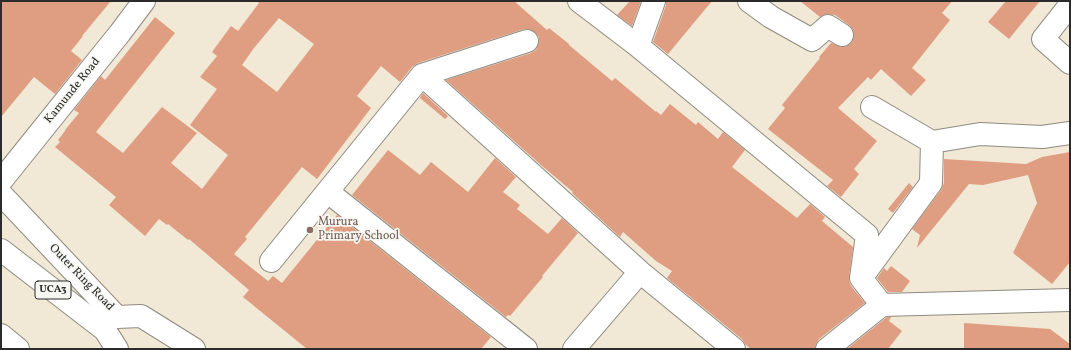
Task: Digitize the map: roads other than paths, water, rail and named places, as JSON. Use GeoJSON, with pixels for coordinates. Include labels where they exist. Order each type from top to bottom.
{"type":"FeatureCollection","features":[{"type":"Feature","properties":{"kind":"street","name":"Kamunde Road"},"geometry":{"type":"LineString","coordinates":[[1,181],[144,1]]}},
{"type":"Feature","properties":{"kind":"street"},"geometry":{"type":"LineString","coordinates":[[579,1],[638,46],[867,235],[861,278],[882,305]]}},
{"type":"Feature","properties":{"kind":"street"},"geometry":{"type":"LineString","coordinates":[[638,46],[654,1]]}},
{"type":"Feature","properties":{"kind":"street"},"geometry":{"type":"LineString","coordinates":[[749,1],[771,17],[812,40],[828,26],[842,34]]}},
{"type":"Feature","properties":{"kind":"street"},"geometry":{"type":"LineString","coordinates":[[1070,5],[1043,39],[1070,63]]}},
{"type":"Feature","properties":{"kind":"street"},"geometry":{"type":"LineString","coordinates":[[272,261],[422,75],[527,41]]}},
{"type":"Feature","properties":{"kind":"street"},"geometry":{"type":"LineString","coordinates":[[422,75],[640,272],[734,349]]}},
{"type":"Feature","properties":{"kind":"street"},"geometry":{"type":"LineString","coordinates":[[872,107],[932,142],[980,134],[1042,137],[1070,133]]}},
{"type":"Feature","properties":{"kind":"street"},"geometry":{"type":"LineString","coordinates":[[861,278],[931,183],[932,142]]}},
{"type":"Feature","properties":{"kind":"street"},"geometry":{"type":"LineString","coordinates":[[328,192],[526,349]]}},
{"type":"Feature","properties":{"kind":"street","name":"Outer Ring Road"},"geometry":{"type":"LineString","coordinates":[[1,194],[111,323],[117,349]]}},
{"type":"Feature","properties":{"kind":"street","name":"Outer Ring Road"},"geometry":{"type":"LineString","coordinates":[[1,250],[111,323],[141,316],[194,349]]}},
{"type":"Feature","properties":{"kind":"street"},"geometry":{"type":"LineString","coordinates":[[574,349],[640,272]]}},
{"type":"Feature","properties":{"kind":"street"},"geometry":{"type":"LineString","coordinates":[[827,349],[882,305],[1070,300]]}},
{"type":"Feature","properties":{"kind":"street"},"geometry":{"type":"LineString","coordinates":[[1,335],[18,349]]}},
{"type":"Feature","properties":{"kind":"place","name":"Murura Primary School"},"geometry":{"type":"Point","coordinates":[310,230]}}]}
